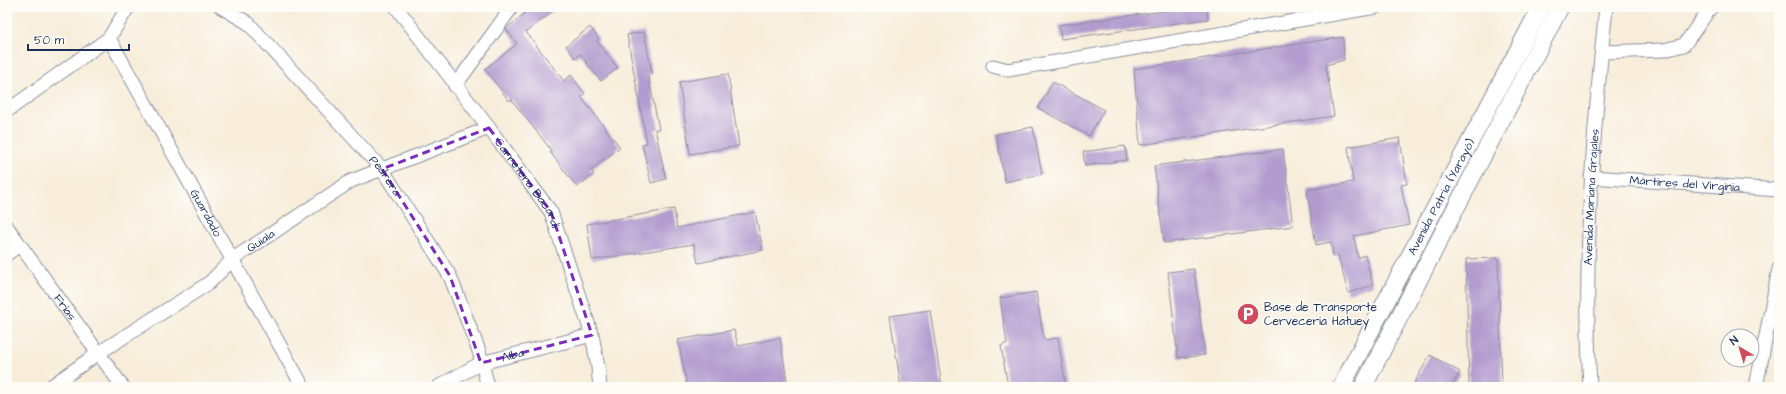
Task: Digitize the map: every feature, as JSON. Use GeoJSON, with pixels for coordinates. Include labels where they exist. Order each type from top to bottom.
{"type":"FeatureCollection","features":[{"type":"Feature","properties":{"kind":"main road","name":"Avenida Patria (Yarayó)"},"geometry":{"type":"LineString","coordinates":[[1341,387],[1541,7]]}},
{"type":"Feature","properties":{"kind":"main road","name":"Avenida Patria (Yarayó)"},"geometry":{"type":"LineString","coordinates":[[1363,387],[1560,7]]}},
{"type":"Feature","properties":{"kind":"street"},"geometry":{"type":"LineString","coordinates":[[7,111],[108,38],[128,7]]}},
{"type":"Feature","properties":{"kind":"street","name":"Pedrera"},"geometry":{"type":"LineString","coordinates":[[222,7],[248,24],[382,170],[450,276],[479,351],[488,387]]}},
{"type":"Feature","properties":{"kind":"street","name":"Carretera Bacardí"},"geometry":{"type":"LineString","coordinates":[[396,7],[489,128],[551,212],[592,335],[600,387]]}},
{"type":"Feature","properties":{"kind":"street"},"geometry":{"type":"LineString","coordinates":[[456,86],[512,7]]}},
{"type":"Feature","properties":{"kind":"street"},"geometry":{"type":"LineString","coordinates":[[992,66],[1008,70],[1376,7]]}},
{"type":"Feature","properties":{"kind":"street","name":"Avenida Mariana Grajales"},"geometry":{"type":"LineString","coordinates":[[1590,387],[1587,335],[1591,177],[1606,7]]}},
{"type":"Feature","properties":{"kind":"street"},"geometry":{"type":"LineString","coordinates":[[1602,52],[1664,50],[1684,46],[1711,7]]}},
{"type":"Feature","properties":{"kind":"street","name":"Guardado"},"geometry":{"type":"LineString","coordinates":[[108,38],[233,259],[303,387]]}},
{"type":"Feature","properties":{"kind":"street","name":"Quiala"},"geometry":{"type":"LineString","coordinates":[[50,387],[97,354],[209,283],[233,259],[351,181],[489,128]]}},
{"type":"Feature","properties":{"kind":"street","name":"Mártires del Virginia"},"geometry":{"type":"LineString","coordinates":[[1591,177],[1779,190]]}},
{"type":"Feature","properties":{"kind":"street","name":"Frías"},"geometry":{"type":"LineString","coordinates":[[7,227],[97,354],[123,387]]}},
{"type":"Feature","properties":{"kind":"street"},"geometry":{"type":"LineString","coordinates":[[7,254],[19,245]]}},
{"type":"Feature","properties":{"kind":"street"},"geometry":{"type":"LineString","coordinates":[[1756,387],[1779,269]]}},
{"type":"Feature","properties":{"kind":"street","name":"Alba"},"geometry":{"type":"LineString","coordinates":[[438,387],[481,362],[592,335]]}},
{"type":"Feature","properties":{"kind":"highlighted area"},"geometry":{"type":"Polygon","coordinates":[[[489,128],[551,212],[592,335],[481,363],[450,276],[382,169],[489,128]]]}},
{"type":"Feature","properties":{"kind":"building"},"geometry":{"type":"Polygon","coordinates":[[[532,7],[558,7],[526,32],[564,81],[571,75],[585,94],[581,97],[620,147],[591,170],[594,174],[577,187],[550,152],[552,151],[511,99],[509,101],[485,69],[517,44],[506,29],[532,7]]]}},
{"type":"Feature","properties":{"kind":"building"},"geometry":{"type":"Polygon","coordinates":[[[1195,7],[1207,7],[1208,19],[1061,39],[1059,25],[1195,7]]]}},
{"type":"Feature","properties":{"kind":"building"},"geometry":{"type":"Polygon","coordinates":[[[590,27],[599,39],[597,41],[618,68],[601,81],[580,54],[575,58],[566,46],[590,27]]]}},
{"type":"Feature","properties":{"kind":"building"},"geometry":{"type":"Polygon","coordinates":[[[644,32],[652,74],[648,75],[659,129],[655,129],[666,179],[651,183],[642,144],[647,143],[627,35],[644,32]]]}},
{"type":"Feature","properties":{"kind":"building"},"geometry":{"type":"Polygon","coordinates":[[[1343,37],[1344,60],[1326,65],[1334,116],[1140,145],[1134,69],[1343,37]]]}},
{"type":"Feature","properties":{"kind":"building"},"geometry":{"type":"Polygon","coordinates":[[[728,74],[739,146],[690,154],[679,82],[728,74]]]}},
{"type":"Feature","properties":{"kind":"building"},"geometry":{"type":"Polygon","coordinates":[[[1053,82],[1104,110],[1089,136],[1038,108],[1053,82]]]}},
{"type":"Feature","properties":{"kind":"building"},"geometry":{"type":"Polygon","coordinates":[[[1033,127],[1042,174],[1005,182],[996,134],[1033,127]]]}},
{"type":"Feature","properties":{"kind":"building"},"geometry":{"type":"Polygon","coordinates":[[[1400,138],[1407,184],[1401,185],[1409,225],[1354,236],[1358,258],[1365,255],[1373,285],[1348,293],[1338,255],[1333,256],[1331,242],[1316,245],[1307,190],[1353,182],[1348,147],[1400,138]]]}},
{"type":"Feature","properties":{"kind":"building"},"geometry":{"type":"Polygon","coordinates":[[[1125,146],[1127,160],[1085,166],[1083,152],[1125,146]]]}},
{"type":"Feature","properties":{"kind":"building"},"geometry":{"type":"Polygon","coordinates":[[[1283,149],[1293,226],[1164,243],[1154,166],[1283,149]]]}},
{"type":"Feature","properties":{"kind":"building"},"geometry":{"type":"Polygon","coordinates":[[[674,209],[677,228],[755,212],[763,250],[698,263],[694,244],[592,260],[587,224],[674,209]]]}},
{"type":"Feature","properties":{"kind":"building"},"geometry":{"type":"Polygon","coordinates":[[[1498,258],[1502,387],[1469,387],[1466,259],[1498,258]]]}},
{"type":"Feature","properties":{"kind":"building"},"geometry":{"type":"Polygon","coordinates":[[[1194,269],[1205,355],[1178,358],[1168,272],[1194,269]]]}},
{"type":"Feature","properties":{"kind":"building"},"geometry":{"type":"Polygon","coordinates":[[[1036,292],[1044,340],[1058,338],[1066,387],[1008,387],[1001,346],[1007,343],[1000,298],[1036,292]]]}},
{"type":"Feature","properties":{"kind":"building"},"geometry":{"type":"Polygon","coordinates":[[[930,310],[942,387],[901,387],[890,316],[930,310]]]}},
{"type":"Feature","properties":{"kind":"building"},"geometry":{"type":"Polygon","coordinates":[[[734,330],[738,346],[780,338],[788,387],[687,387],[678,340],[734,330]]]}},
{"type":"Feature","properties":{"kind":"building"},"geometry":{"type":"Polygon","coordinates":[[[1430,355],[1460,372],[1451,387],[1412,387],[1430,355]]]}},
{"type":"Feature","properties":{"kind":"place","name":"Base de Transporte Cervecería Hatuey"},"geometry":{"type":"Point","coordinates":[1248,314]}}]}
